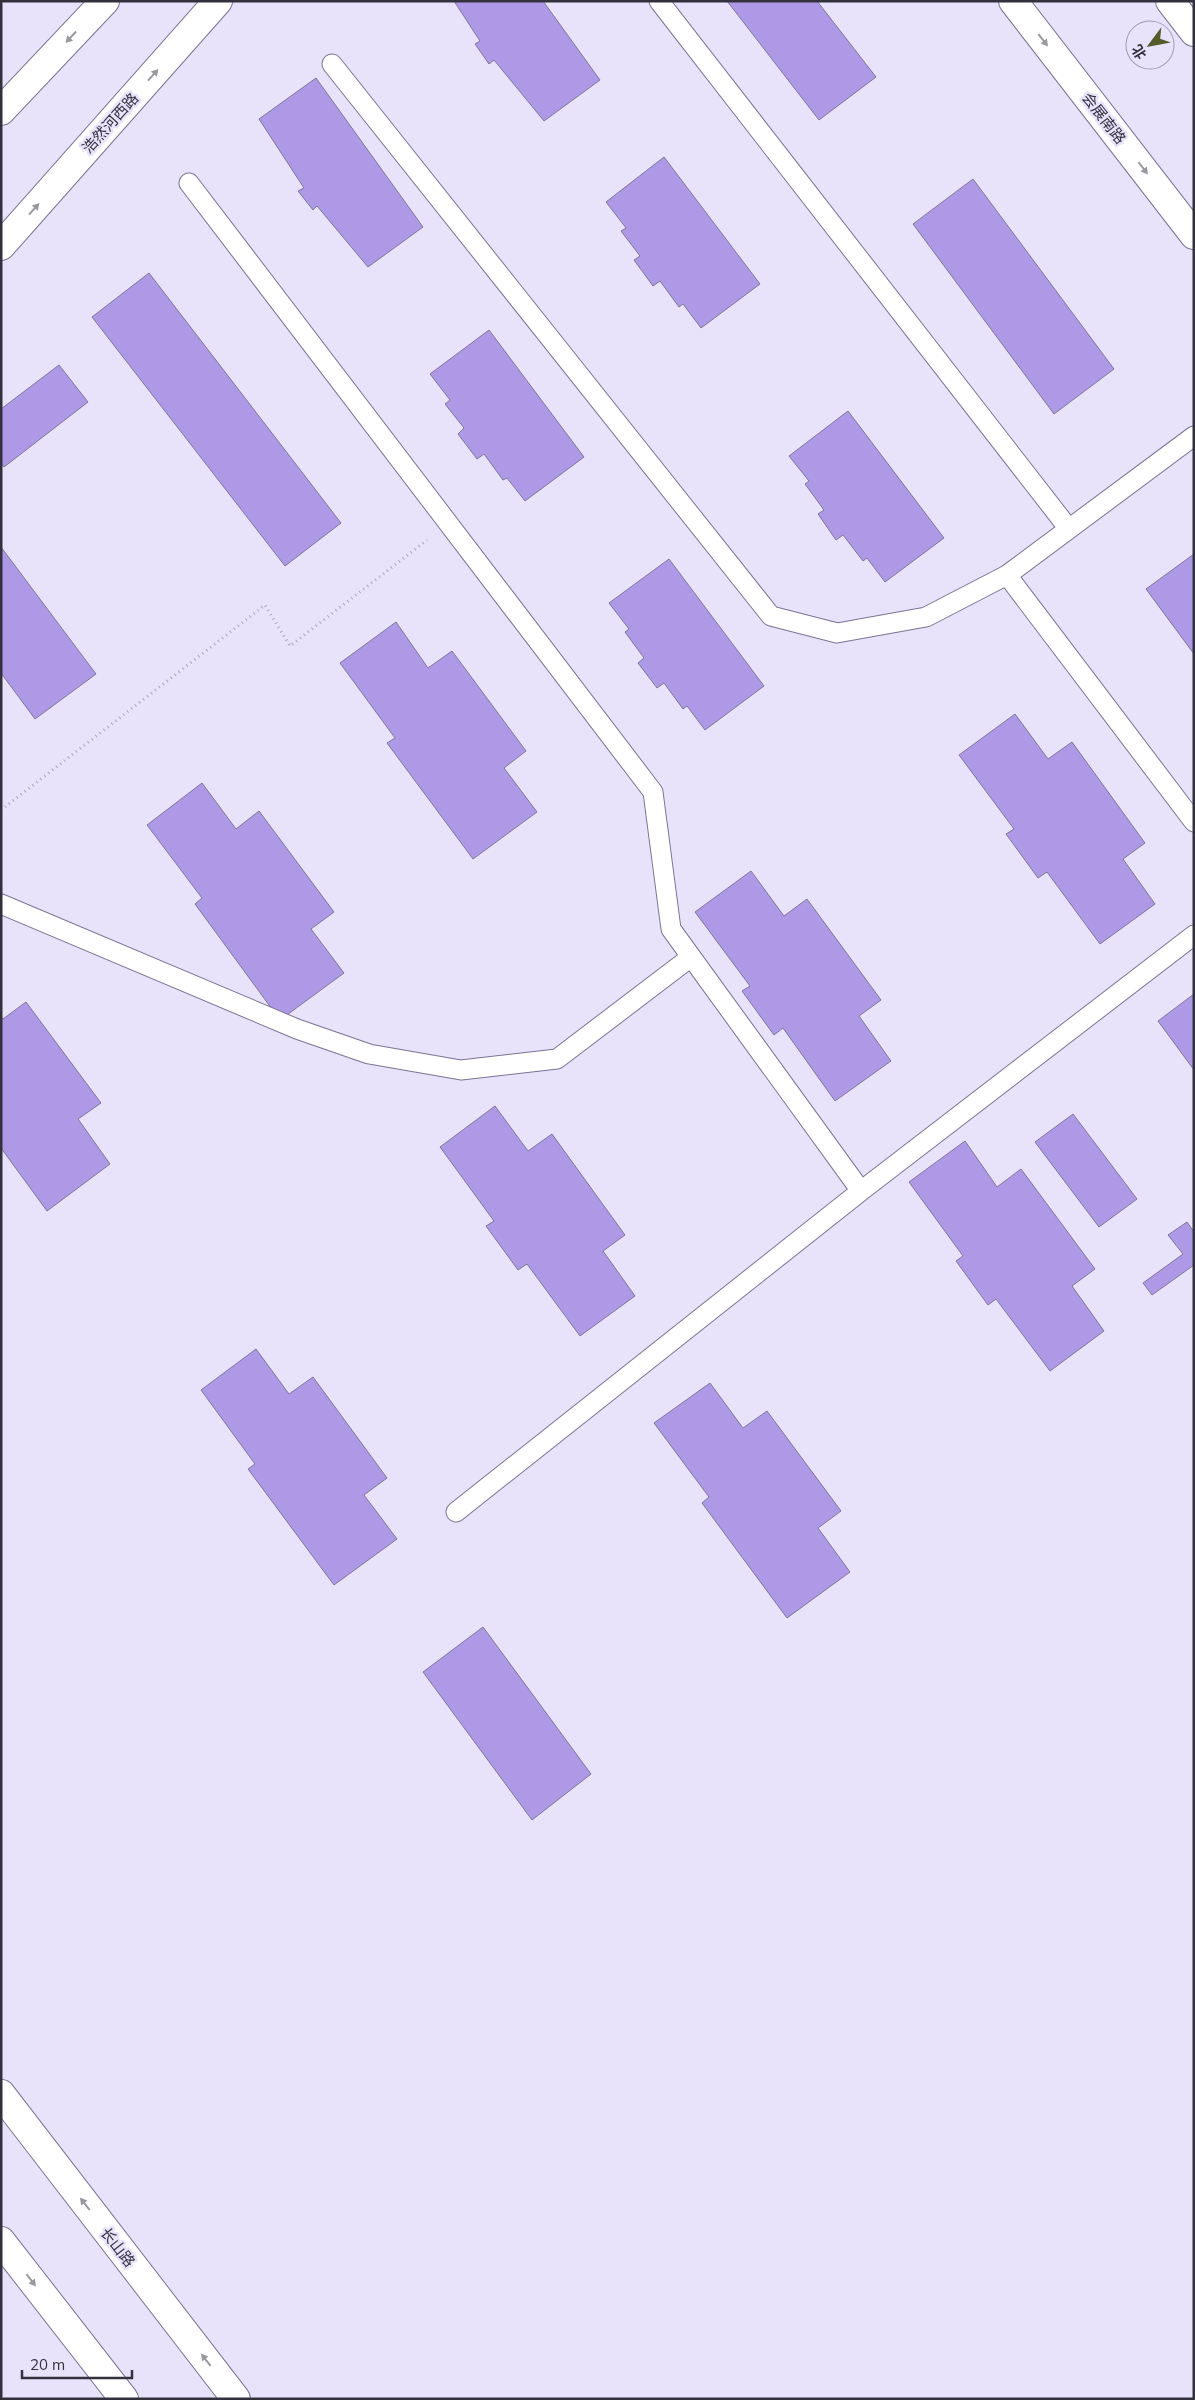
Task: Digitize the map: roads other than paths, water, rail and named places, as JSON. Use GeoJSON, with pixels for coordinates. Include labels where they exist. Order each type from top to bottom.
{"type":"FeatureCollection","features":[{"type":"Feature","properties":{"kind":"street"},"geometry":{"type":"LineString","coordinates":[[1,111],[105,1]]}},
{"type":"Feature","properties":{"kind":"street","name":"浩然河西路"},"geometry":{"type":"LineString","coordinates":[[1,246],[218,1]]}},
{"type":"Feature","properties":{"kind":"street","name":"会展南路"},"geometry":{"type":"LineString","coordinates":[[1014,1],[1194,235]]}},
{"type":"Feature","properties":{"kind":"street"},"geometry":{"type":"LineString","coordinates":[[1170,1],[1194,32]]}},
{"type":"Feature","properties":{"kind":"street","name":"长山路"},"geometry":{"type":"LineString","coordinates":[[1,2094],[236,2399]]}},
{"type":"Feature","properties":{"kind":"street"},"geometry":{"type":"LineString","coordinates":[[1,2241],[124,2399]]}},
{"type":"Feature","properties":{"kind":"lane"},"geometry":{"type":"LineString","coordinates":[[659,1],[1069,529]]}},
{"type":"Feature","properties":{"kind":"lane"},"geometry":{"type":"LineString","coordinates":[[332,64],[771,616],[837,633],[926,617],[1007,575],[1194,436]]}},
{"type":"Feature","properties":{"kind":"lane"},"geometry":{"type":"LineString","coordinates":[[189,183],[653,792],[671,930],[860,1191]]}},
{"type":"Feature","properties":{"kind":"lane"},"geometry":{"type":"LineString","coordinates":[[1007,575],[1194,822]]}},
{"type":"Feature","properties":{"kind":"lane"},"geometry":{"type":"LineString","coordinates":[[1,904],[297,1029],[370,1054],[462,1070],[557,1059],[691,957]]}},
{"type":"Feature","properties":{"kind":"lane"},"geometry":{"type":"LineString","coordinates":[[456,1512],[860,1191],[1194,935]]}}]}
